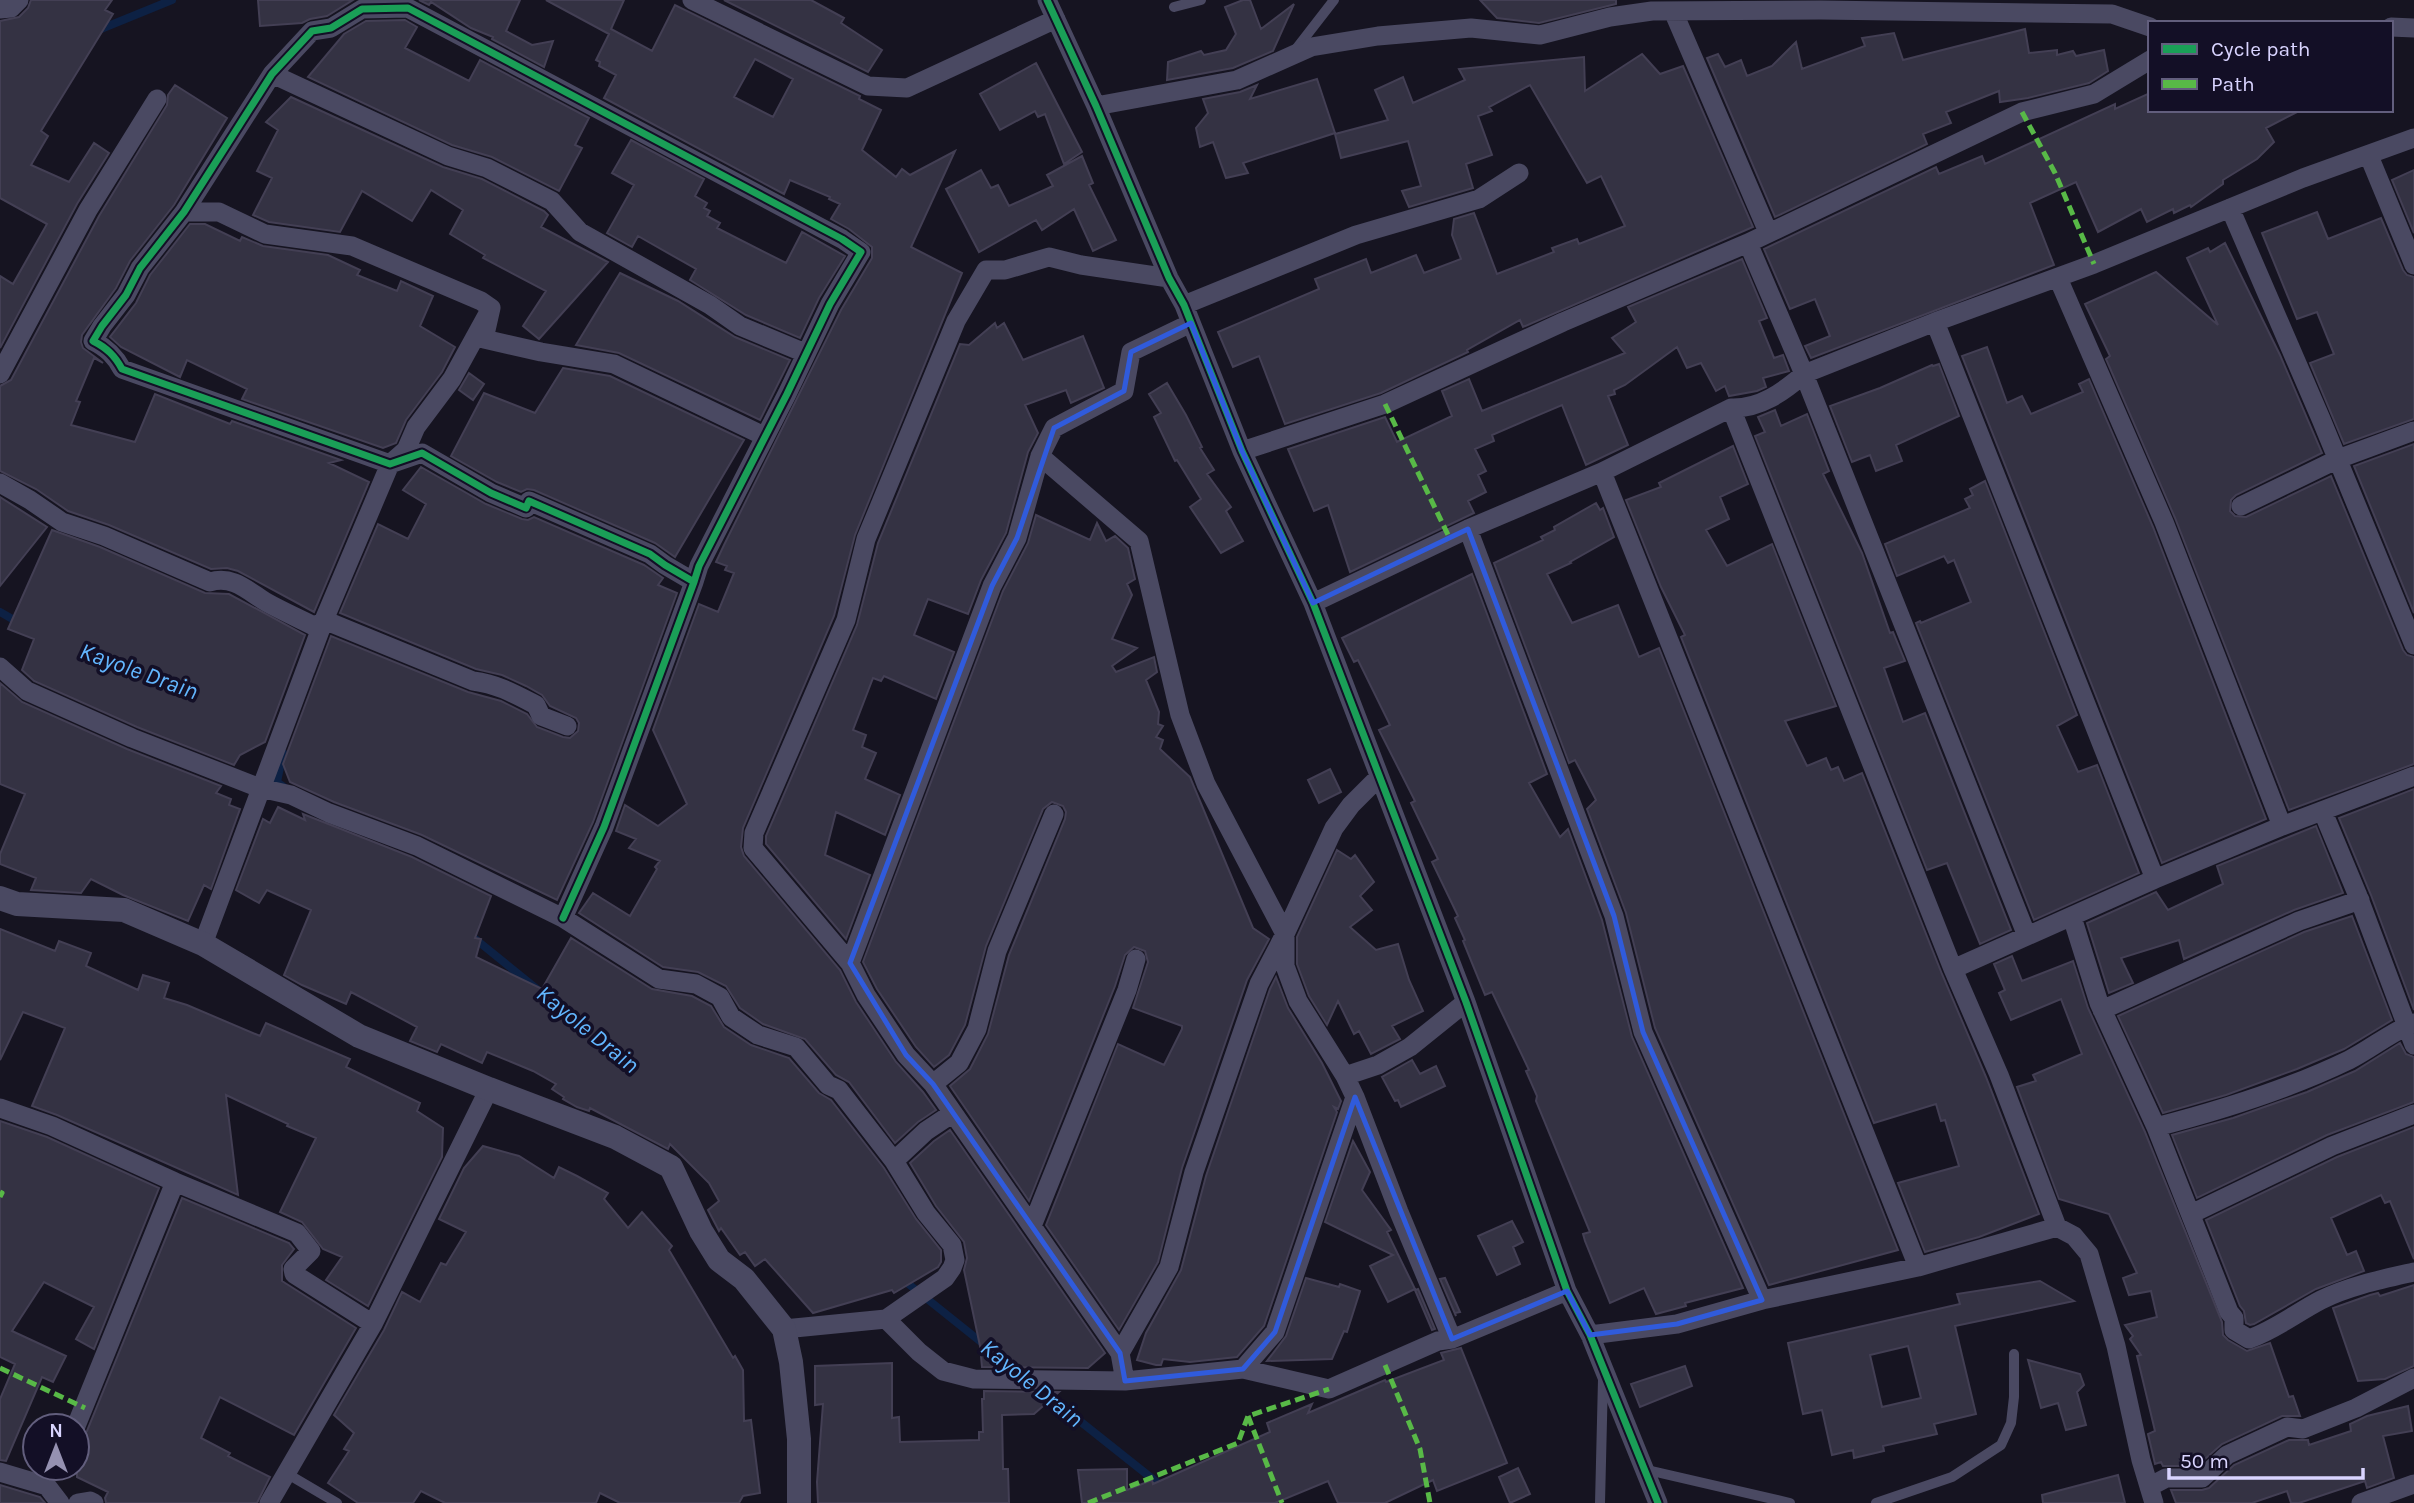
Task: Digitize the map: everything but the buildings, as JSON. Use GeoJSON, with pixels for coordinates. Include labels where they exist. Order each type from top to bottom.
{"type":"FeatureCollection","features":[{"type":"Feature","properties":{"kind":"street"},"geometry":{"type":"LineString","coordinates":[[0,9],[11,8],[19,0]]}},
{"type":"Feature","properties":{"kind":"street"},"geometry":{"type":"LineString","coordinates":[[692,0],[868,86],[907,88],[1056,19]]}},
{"type":"Feature","properties":{"kind":"street"},"geometry":{"type":"LineString","coordinates":[[1047,0],[1096,106],[1169,278],[1188,314],[1242,451],[1313,603],[1466,1002],[1567,1291],[1590,1335],[1658,1503]]}},
{"type":"Feature","properties":{"kind":"street"},"geometry":{"type":"LineString","coordinates":[[1096,106],[1237,80],[1311,47],[1365,38],[1471,28],[1540,35],[1651,5],[1673,11],[1821,5],[2113,7],[2148,26]]}},
{"type":"Feature","properties":{"kind":"street"},"geometry":{"type":"LineString","coordinates":[[563,918],[604,827],[694,582],[699,566],[830,304],[861,251],[408,8],[362,9],[331,28],[312,31],[272,74],[184,212],[140,268],[126,295],[93,341],[104,346],[116,357],[122,369],[390,464],[422,453],[491,493],[526,508],[529,501],[626,543],[650,554],[694,582]]}},
{"type":"Feature","properties":{"kind":"street"},"geometry":{"type":"LineString","coordinates":[[1673,11],[1768,232]]}},
{"type":"Feature","properties":{"kind":"street"},"geometry":{"type":"LineString","coordinates":[[2393,27],[2414,28]]}},
{"type":"Feature","properties":{"kind":"street"},"geometry":{"type":"LineString","coordinates":[[1242,451],[1385,404],[1563,322],[1748,243],[2022,112],[2094,94],[2148,61]]}},
{"type":"Feature","properties":{"kind":"street"},"geometry":{"type":"LineString","coordinates":[[272,74],[448,156],[487,168],[552,201],[580,232],[710,305],[740,326],[805,353]]}},
{"type":"Feature","properties":{"kind":"street"},"geometry":{"type":"LineString","coordinates":[[0,374],[88,210],[157,99]]}},
{"type":"Feature","properties":{"kind":"street"},"geometry":{"type":"LineString","coordinates":[[1313,603],[1468,529],[1602,472],[1731,408],[1743,408],[1767,400],[1804,374],[1935,322],[2058,278],[2303,178],[2414,138]]}},
{"type":"Feature","properties":{"kind":"street"},"geometry":{"type":"LineString","coordinates":[[2369,156],[2414,265]]}},
{"type":"Feature","properties":{"kind":"street"},"geometry":{"type":"LineString","coordinates":[[850,963],[992,586],[1017,538],[1040,456],[1054,428],[1124,391],[1131,352],[1188,314],[1356,235],[1479,199],[1519,173]]}},
{"type":"Feature","properties":{"kind":"street"},"geometry":{"type":"LineString","coordinates":[[2230,208],[2414,645]]}},
{"type":"Feature","properties":{"kind":"street"},"geometry":{"type":"LineString","coordinates":[[184,212],[219,212],[265,233],[352,246],[473,296],[491,308]]}},
{"type":"Feature","properties":{"kind":"street"},"geometry":{"type":"LineString","coordinates":[[1748,243],[1804,374],[2026,936]]}},
{"type":"Feature","properties":{"kind":"street"},"geometry":{"type":"LineString","coordinates":[[1125,1381],[1120,1353],[933,1084],[906,1055],[866,995],[850,963],[752,848],[754,833],[846,620],[866,539],[956,321],[986,270],[1005,270],[1049,257],[1081,265],[1169,278]]}},
{"type":"Feature","properties":{"kind":"street"},"geometry":{"type":"LineString","coordinates":[[2058,278],[2164,522],[2282,826]]}},
{"type":"Feature","properties":{"kind":"street"},"geometry":{"type":"LineString","coordinates":[[491,308],[484,338],[541,352],[614,364],[764,436]]}},
{"type":"Feature","properties":{"kind":"street"},"geometry":{"type":"LineString","coordinates":[[202,944],[324,620],[390,464],[406,450],[416,427],[452,379],[491,308]]}},
{"type":"Feature","properties":{"kind":"street"},"geometry":{"type":"LineString","coordinates":[[1935,322],[2155,879]]}},
{"type":"Feature","properties":{"kind":"street"},"geometry":{"type":"LineString","coordinates":[[1731,408],[1953,969],[1999,1075],[2057,1227],[2074,1236],[2089,1254],[2116,1346],[2151,1495]]}},
{"type":"Feature","properties":{"kind":"street"},"geometry":{"type":"LineString","coordinates":[[2241,506],[2337,459],[2414,430]]}},
{"type":"Feature","properties":{"kind":"street"},"geometry":{"type":"LineString","coordinates":[[1040,456],[1139,541],[1180,715],[1206,784],[1285,934],[1285,967],[1298,1001],[1345,1076],[1355,1097],[1452,1339]]}},
{"type":"Feature","properties":{"kind":"street"},"geometry":{"type":"LineString","coordinates":[[1602,472],[1918,1267]]}},
{"type":"Feature","properties":{"kind":"street"},"geometry":{"type":"LineString","coordinates":[[0,482],[62,522],[104,536],[210,582],[220,579],[230,581],[316,627],[324,620]]}},
{"type":"Feature","properties":{"kind":"street"},"geometry":{"type":"LineString","coordinates":[[1468,529],[1614,916],[1643,1032],[1762,1300]]}},
{"type":"Feature","properties":{"kind":"street"},"geometry":{"type":"LineString","coordinates":[[324,620],[473,681],[489,683],[506,690],[536,705],[541,716],[567,726]]}},
{"type":"Feature","properties":{"kind":"street"},"geometry":{"type":"LineString","coordinates":[[0,667],[27,691],[132,738],[260,788],[291,794],[329,813],[417,846],[563,918],[659,979],[696,984],[720,997],[731,1017],[758,1035],[796,1047],[828,1085],[839,1090],[894,1161],[926,1213],[952,1245],[955,1260],[945,1278],[886,1319],[785,1329]]}},
{"type":"Feature","properties":{"kind":"street"},"geometry":{"type":"LineString","coordinates":[[1953,969],[2155,879],[2282,826],[2414,776]]}},
{"type":"Feature","properties":{"kind":"street"},"geometry":{"type":"LineString","coordinates":[[1120,1353],[1169,1267],[1194,1172],[1259,984],[1334,828],[1351,805],[1379,777]]}},
{"type":"Feature","properties":{"kind":"street"},"geometry":{"type":"LineString","coordinates":[[2323,812],[2410,1024],[2414,1045]]}},
{"type":"Feature","properties":{"kind":"street"},"geometry":{"type":"LineString","coordinates":[[933,1084],[959,1063],[977,1030],[997,951],[1054,814]]}},
{"type":"Feature","properties":{"kind":"street"},"geometry":{"type":"LineString","coordinates":[[0,898],[17,904],[124,910],[202,944],[359,1036],[489,1090],[615,1137],[671,1167],[701,1231],[719,1260],[744,1279],[785,1329],[799,1439],[799,1503]]}},
{"type":"Feature","properties":{"kind":"street"},"geometry":{"type":"LineString","coordinates":[[2102,1010],[2299,921],[2360,900]]}},
{"type":"Feature","properties":{"kind":"street"},"geometry":{"type":"LineString","coordinates":[[2072,917],[2102,1010],[2156,1127],[2229,1312],[2234,1318],[2234,1330],[2249,1339],[2267,1332],[2322,1300],[2375,1281],[2414,1272]]}},
{"type":"Feature","properties":{"kind":"street"},"geometry":{"type":"LineString","coordinates":[[1032,1226],[1127,990],[1136,959]]}},
{"type":"Feature","properties":{"kind":"street"},"geometry":{"type":"LineString","coordinates":[[1345,1076],[1378,1065],[1410,1047],[1466,1002]]}},
{"type":"Feature","properties":{"kind":"street"},"geometry":{"type":"LineString","coordinates":[[2156,1127],[2220,1111],[2286,1086],[2350,1059],[2410,1024]]}},
{"type":"Feature","properties":{"kind":"street"},"geometry":{"type":"LineString","coordinates":[[269,1503],[373,1324],[489,1090]]}},
{"type":"Feature","properties":{"kind":"street"},"geometry":{"type":"LineString","coordinates":[[1243,1369],[1275,1332],[1355,1097]]}},
{"type":"Feature","properties":{"kind":"street"},"geometry":{"type":"LineString","coordinates":[[0,1108],[51,1126],[297,1233],[311,1251],[293,1269],[294,1274],[373,1324]]}},
{"type":"Feature","properties":{"kind":"street"},"geometry":{"type":"LineString","coordinates":[[894,1161],[926,1132],[953,1113]]}},
{"type":"Feature","properties":{"kind":"street"},"geometry":{"type":"LineString","coordinates":[[2191,1214],[2332,1146],[2414,1114]]}},
{"type":"Feature","properties":{"kind":"street"},"geometry":{"type":"LineString","coordinates":[[82,1412],[175,1182]]}},
{"type":"Feature","properties":{"kind":"street"},"geometry":{"type":"LineString","coordinates":[[1590,1335],[1677,1324],[1762,1300],[1918,1267],[2057,1227]]}},
{"type":"Feature","properties":{"kind":"street"},"geometry":{"type":"LineString","coordinates":[[886,1319],[919,1352],[943,1371],[974,1379],[1125,1381],[1243,1369],[1329,1389],[1438,1341],[1452,1339],[1567,1291]]}},
{"type":"Feature","properties":{"kind":"street"},"geometry":{"type":"LineString","coordinates":[[2151,1495],[2166,1478],[2202,1478],[2227,1455],[2287,1427],[2303,1429],[2356,1408],[2414,1378]]}},
{"type":"Feature","properties":{"kind":"street"},"geometry":{"type":"LineString","coordinates":[[0,1472],[21,1474]]}},
{"type":"Feature","properties":{"kind":"street"},"geometry":{"type":"LineString","coordinates":[[54,1482],[60,1503]]}},
{"type":"Feature","properties":{"kind":"street"},"geometry":{"type":"LineString","coordinates":[[2361,1503],[2414,1484]]}},
{"type":"Feature","properties":{"kind":"street"},"geometry":{"type":"LineString","coordinates":[[78,1503],[94,1503]]}},
{"type":"Feature","properties":{"kind":"lane"},"geometry":{"type":"LineString","coordinates":[[1174,7],[1201,0]]}},
{"type":"Feature","properties":{"kind":"lane"},"geometry":{"type":"LineString","coordinates":[[1289,57],[1334,0]]}},
{"type":"Feature","properties":{"kind":"lane"},"geometry":{"type":"LineString","coordinates":[[1876,1503],[1952,1477],[2001,1445],[2011,1423],[2014,1354]]}},
{"type":"Feature","properties":{"kind":"lane"},"geometry":{"type":"LineString","coordinates":[[1600,1503],[1603,1368]]}},
{"type":"Feature","properties":{"kind":"lane"},"geometry":{"type":"LineString","coordinates":[[1643,1468],[1790,1503]]}},
{"type":"Feature","properties":{"kind":"lane"},"geometry":{"type":"LineString","coordinates":[[285,1472],[337,1503]]}},
{"type":"Feature","properties":{"kind":"highlighted area"},"geometry":{"type":"Polygon","coordinates":[[[1191,323],[1242,451],[1313,603],[1468,529],[1614,916],[1643,1032],[1762,1300],[1677,1324],[1590,1335],[1567,1291],[1452,1339],[1355,1097],[1275,1332],[1243,1369],[1125,1381],[1120,1353],[933,1084],[906,1055],[850,963],[992,586],[1017,538],[1054,428],[1124,391],[1131,352],[1191,323]]]}},
{"type":"Feature","properties":{"kind":"waterway","name":"Kayole Drain"},"geometry":{"type":"LineString","coordinates":[[96,31],[172,0]]}},
{"type":"Feature","properties":{"kind":"waterway","name":"Kayole Drain"},"geometry":{"type":"LineString","coordinates":[[0,612],[21,624]]}},
{"type":"Feature","properties":{"kind":"waterway","name":"Kayole Drain"},"geometry":{"type":"LineString","coordinates":[[283,753],[277,782],[285,788]]}},
{"type":"Feature","properties":{"kind":"waterway","name":"Kayole Drain"},"geometry":{"type":"LineString","coordinates":[[474,938],[537,989]]}},
{"type":"Feature","properties":{"kind":"waterway","name":"Kayole Drain"},"geometry":{"type":"LineString","coordinates":[[901,1278],[986,1346]]}},
{"type":"Feature","properties":{"kind":"waterway","name":"Kayole Drain"},"geometry":{"type":"LineString","coordinates":[[1032,1383],[1164,1488]]}},
{"type":"Feature","properties":{"kind":"marked path"},"geometry":{"type":"LineString","coordinates":[[2022,112],[2055,173],[2094,264]]}},
{"type":"Feature","properties":{"kind":"marked path"},"geometry":{"type":"LineString","coordinates":[[1385,404],[1450,539]]}},
{"type":"Feature","properties":{"kind":"marked path"},"geometry":{"type":"LineString","coordinates":[[0,1192],[0,1197]]}},
{"type":"Feature","properties":{"kind":"marked path"},"geometry":{"type":"LineString","coordinates":[[1385,1365],[1420,1449],[1430,1503]]}},
{"type":"Feature","properties":{"kind":"marked path"},"geometry":{"type":"LineString","coordinates":[[0,1368],[85,1408]]}},
{"type":"Feature","properties":{"kind":"marked path"},"geometry":{"type":"LineString","coordinates":[[1088,1503],[1238,1443],[1248,1416],[1329,1389]]}},
{"type":"Feature","properties":{"kind":"marked path"},"geometry":{"type":"LineString","coordinates":[[1248,1416],[1282,1503]]}},
{"type":"Feature","properties":{"kind":"cycle path"},"geometry":{"type":"LineString","coordinates":[[1047,0],[1096,106],[1169,278],[1184,305],[1242,451],[1313,603],[1466,1002],[1567,1291],[1590,1335],[1658,1503]]}},
{"type":"Feature","properties":{"kind":"cycle path"},"geometry":{"type":"LineString","coordinates":[[563,918],[604,827],[694,582],[699,566],[830,304],[861,252],[842,239],[408,8],[362,9],[331,28],[312,31],[272,74],[184,212],[140,268],[126,295],[93,341],[110,353],[122,369],[390,464],[422,453],[491,493],[526,508],[529,501],[650,554],[694,582]]}}]}
